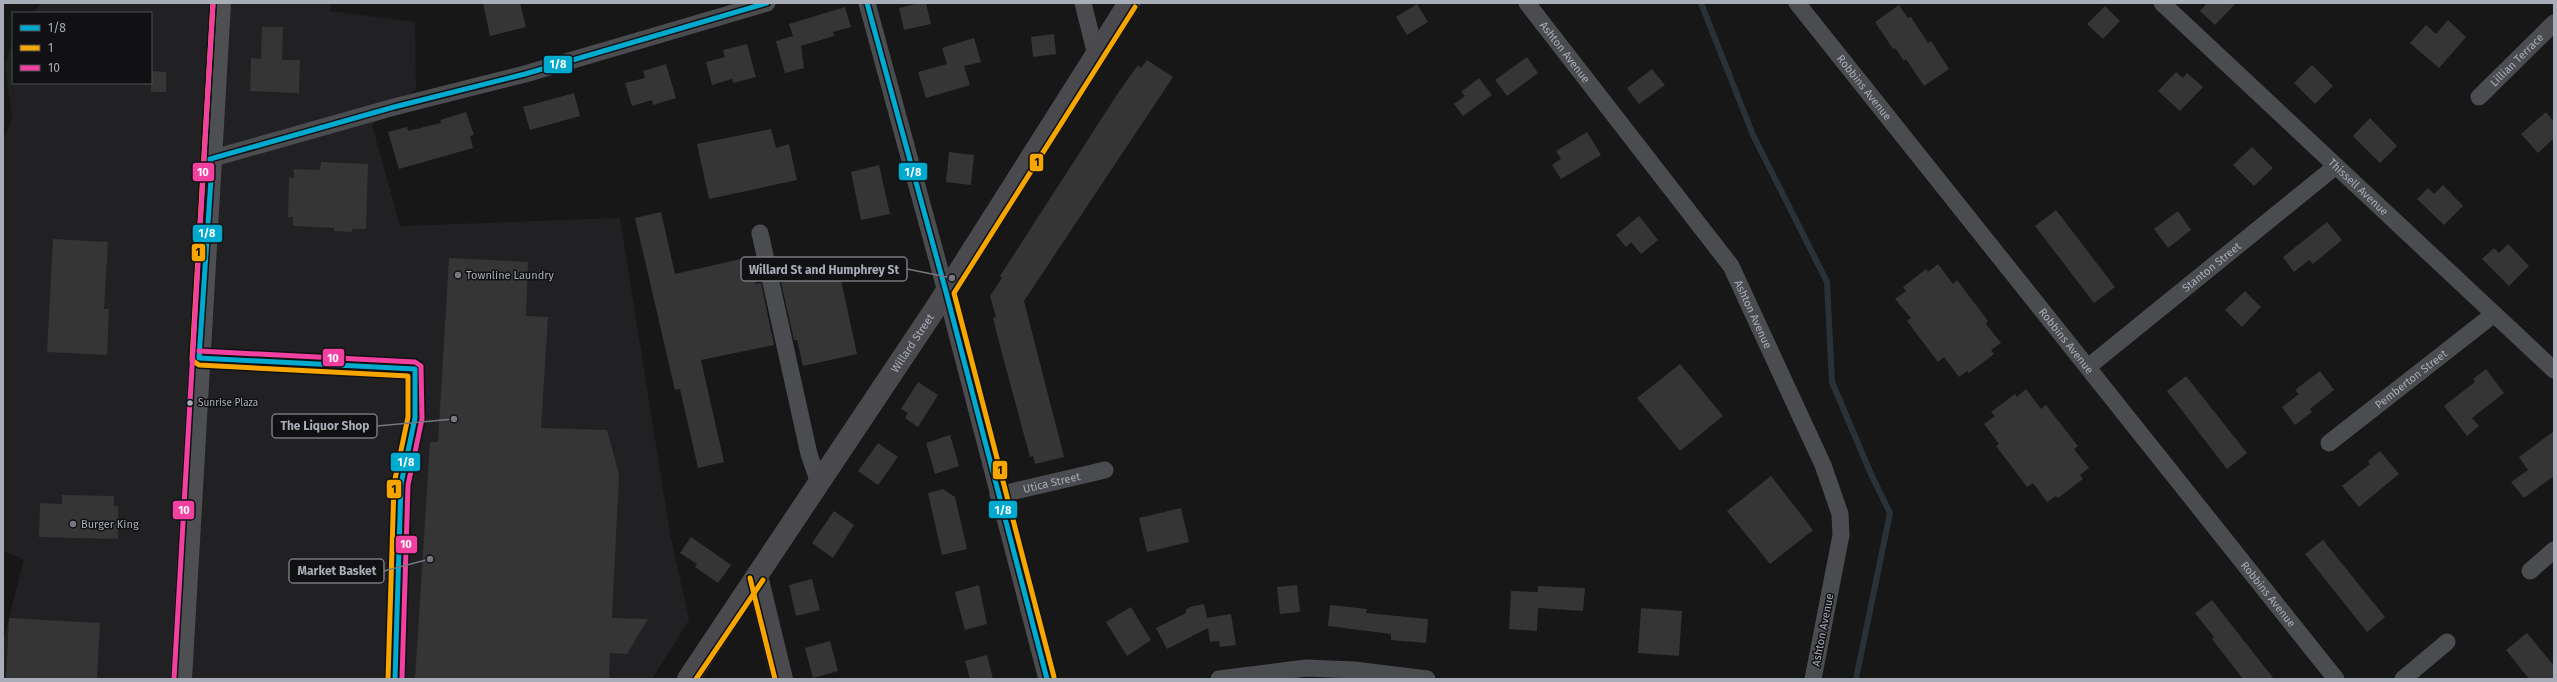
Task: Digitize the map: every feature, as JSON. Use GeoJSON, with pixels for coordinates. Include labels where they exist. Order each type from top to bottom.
{"type":"FeatureCollection","features":[{"type":"Feature","properties":{"kind":"main road"},"geometry":{"type":"LineString","coordinates":[[181,679],[220,3]]}},
{"type":"Feature","properties":{"kind":"main road","name":"Willard Street"},"geometry":{"type":"LineString","coordinates":[[688,679],[946,292],[1129,3]]}},
{"type":"Feature","properties":{"kind":"main road"},"geometry":{"type":"LineString","coordinates":[[757,576],[782,679]]}},
{"type":"Feature","properties":{"kind":"street"},"geometry":{"type":"LineString","coordinates":[[210,160],[394,107],[525,74],[767,3]]}},
{"type":"Feature","properties":{"kind":"street"},"geometry":{"type":"LineString","coordinates":[[867,3],[946,292],[1047,679]]}},
{"type":"Feature","properties":{"kind":"street"},"geometry":{"type":"LineString","coordinates":[[1083,3],[1096,55]]}},
{"type":"Feature","properties":{"kind":"street","name":"Ashton Avenue"},"geometry":{"type":"LineString","coordinates":[[1527,3],[1731,266],[1823,466],[1840,514],[1841,535],[1813,679]]}},
{"type":"Feature","properties":{"kind":"street","name":"Robbins Avenue"},"geometry":{"type":"LineString","coordinates":[[1797,3],[2336,679]]}},
{"type":"Feature","properties":{"kind":"street","name":"Thissell Avenue"},"geometry":{"type":"LineString","coordinates":[[2162,3],[2554,370]]}},
{"type":"Feature","properties":{"kind":"street","name":"Lillian Terrace"},"geometry":{"type":"LineString","coordinates":[[2479,97],[2554,22]]}},
{"type":"Feature","properties":{"kind":"street","name":"Stanton Street"},"geometry":{"type":"LineString","coordinates":[[2088,367],[2336,166]]}},
{"type":"Feature","properties":{"kind":"street"},"geometry":{"type":"LineString","coordinates":[[760,234],[809,454],[819,483]]}},
{"type":"Feature","properties":{"kind":"street","name":"Pemberton Street"},"geometry":{"type":"LineString","coordinates":[[2329,443],[2494,314]]}},
{"type":"Feature","properties":{"kind":"street","name":"Utica Street"},"geometry":{"type":"LineString","coordinates":[[998,495],[1105,470]]}},
{"type":"Feature","properties":{"kind":"street"},"geometry":{"type":"LineString","coordinates":[[2530,571],[2554,550]]}},
{"type":"Feature","properties":{"kind":"street"},"geometry":{"type":"LineString","coordinates":[[2403,679],[2446,642]]}},
{"type":"Feature","properties":{"kind":"street"},"geometry":{"type":"LineString","coordinates":[[1219,679],[1306,668],[1354,670],[1427,679]]}},
{"type":"Feature","properties":{"kind":"shaded area"},"geometry":{"type":"Polygon","coordinates":[[[42,3],[332,3],[330,11],[415,22],[416,89],[372,125],[400,226],[620,218],[670,533],[689,620],[652,679],[3,679],[3,642],[24,559],[3,551],[3,140],[12,118],[5,64],[12,45],[12,84],[152,84],[152,12],[33,12],[42,3]]]}},
{"type":"Feature","properties":{"kind":"building"},"geometry":{"type":"Polygon","coordinates":[[[483,3],[520,3],[526,27],[490,36],[483,3]]]}},
{"type":"Feature","properties":{"kind":"building"},"geometry":{"type":"Polygon","coordinates":[[[919,3],[926,3],[931,24],[904,30],[899,8],[919,3]]]}},
{"type":"Feature","properties":{"kind":"building"},"geometry":{"type":"Polygon","coordinates":[[[2207,3],[2236,3],[2215,25],[2200,11],[2207,3]]]}},
{"type":"Feature","properties":{"kind":"building"},"geometry":{"type":"Polygon","coordinates":[[[1417,4],[1428,22],[1407,35],[1396,17],[1417,4]]]}},
{"type":"Feature","properties":{"kind":"building"},"geometry":{"type":"Polygon","coordinates":[[[1899,5],[1908,18],[1911,17],[1928,43],[1931,41],[1949,69],[1924,86],[1906,59],[1904,61],[1895,48],[1893,49],[1875,22],[1899,5]]]}},
{"type":"Feature","properties":{"kind":"building"},"geometry":{"type":"Polygon","coordinates":[[[2105,6],[2120,21],[2103,39],[2087,24],[2105,6]]]}},
{"type":"Feature","properties":{"kind":"building"},"geometry":{"type":"Polygon","coordinates":[[[845,7],[851,27],[833,32],[834,36],[801,46],[804,68],[785,73],[776,41],[793,36],[789,24],[845,7]]]}},
{"type":"Feature","properties":{"kind":"building"},"geometry":{"type":"Polygon","coordinates":[[[2448,20],[2466,37],[2439,68],[2410,43],[2426,25],[2436,34],[2448,20]]]}},
{"type":"Feature","properties":{"kind":"building"},"geometry":{"type":"Polygon","coordinates":[[[262,27],[283,27],[282,60],[300,60],[299,93],[250,91],[251,58],[261,59],[262,27]]]}},
{"type":"Feature","properties":{"kind":"building"},"geometry":{"type":"Polygon","coordinates":[[[1054,34],[1056,54],[1033,57],[1031,37],[1054,34]]]}},
{"type":"Feature","properties":{"kind":"building"},"geometry":{"type":"Polygon","coordinates":[[[974,38],[981,62],[964,66],[970,85],[926,98],[918,72],[947,64],[942,48],[974,38]]]}},
{"type":"Feature","properties":{"kind":"building"},"geometry":{"type":"Polygon","coordinates":[[[747,44],[756,77],[733,83],[732,79],[712,85],[706,62],[725,57],[723,50],[747,44]]]}},
{"type":"Feature","properties":{"kind":"building"},"geometry":{"type":"Polygon","coordinates":[[[1527,57],[1538,73],[1507,96],[1495,80],[1527,57]]]}},
{"type":"Feature","properties":{"kind":"building"},"geometry":{"type":"Polygon","coordinates":[[[1147,60],[1173,77],[1024,301],[1064,457],[1035,464],[1033,456],[1030,457],[1000,346],[993,318],[996,317],[990,296],[1002,278],[1000,276],[1120,90],[1138,65],[1141,68],[1147,60]]]}},
{"type":"Feature","properties":{"kind":"building"},"geometry":{"type":"Polygon","coordinates":[[[666,64],[676,98],[653,105],[652,100],[632,106],[625,83],[645,78],[643,71],[666,64]]]}},
{"type":"Feature","properties":{"kind":"building"},"geometry":{"type":"Polygon","coordinates":[[[2312,65],[2333,86],[2315,104],[2294,83],[2312,65]]]}},
{"type":"Feature","properties":{"kind":"building"},"geometry":{"type":"Polygon","coordinates":[[[1652,69],[1665,85],[1639,104],[1627,88],[1652,69]]]}},
{"type":"Feature","properties":{"kind":"building"},"geometry":{"type":"Polygon","coordinates":[[[152,71],[166,72],[166,92],[151,92],[152,71]]]}},
{"type":"Feature","properties":{"kind":"building"},"geometry":{"type":"Polygon","coordinates":[[[2176,72],[2183,78],[2187,73],[2203,87],[2180,111],[2158,91],[2176,72]]]}},
{"type":"Feature","properties":{"kind":"building"},"geometry":{"type":"Polygon","coordinates":[[[1479,78],[1492,95],[1463,116],[1454,104],[1465,96],[1461,92],[1479,78]]]}},
{"type":"Feature","properties":{"kind":"building"},"geometry":{"type":"Polygon","coordinates":[[[574,93],[580,116],[530,130],[523,107],[574,93]]]}},
{"type":"Feature","properties":{"kind":"building"},"geometry":{"type":"Polygon","coordinates":[[[466,112],[474,135],[470,136],[473,148],[399,169],[388,132],[407,127],[408,131],[441,123],[440,120],[466,112]]]}},
{"type":"Feature","properties":{"kind":"building"},"geometry":{"type":"Polygon","coordinates":[[[2546,112],[2554,122],[2554,138],[2538,153],[2521,134],[2546,112]]]}},
{"type":"Feature","properties":{"kind":"building"},"geometry":{"type":"Polygon","coordinates":[[[2370,118],[2397,146],[2380,163],[2353,136],[2370,118]]]}},
{"type":"Feature","properties":{"kind":"building"},"geometry":{"type":"Polygon","coordinates":[[[771,129],[776,148],[789,144],[797,180],[709,199],[697,144],[771,129]]]}},
{"type":"Feature","properties":{"kind":"building"},"geometry":{"type":"Polygon","coordinates":[[[1587,132],[1601,155],[1561,179],[1552,165],[1561,159],[1556,151],[1587,132]]]}},
{"type":"Feature","properties":{"kind":"building"},"geometry":{"type":"Polygon","coordinates":[[[2252,147],[2273,168],[2254,186],[2233,165],[2252,147]]]}},
{"type":"Feature","properties":{"kind":"building"},"geometry":{"type":"Polygon","coordinates":[[[949,152],[974,155],[971,185],[946,182],[949,152]]]}},
{"type":"Feature","properties":{"kind":"building"},"geometry":{"type":"Polygon","coordinates":[[[321,162],[368,164],[366,229],[352,229],[352,232],[334,231],[334,228],[293,226],[293,217],[288,217],[289,177],[294,178],[294,169],[320,170],[321,162]]]}},
{"type":"Feature","properties":{"kind":"building"},"geometry":{"type":"Polygon","coordinates":[[[879,165],[890,214],[861,220],[851,172],[879,165]]]}},
{"type":"Feature","properties":{"kind":"building"},"geometry":{"type":"Polygon","coordinates":[[[2443,185],[2463,206],[2444,225],[2417,199],[2428,188],[2434,194],[2443,185]]]}},
{"type":"Feature","properties":{"kind":"building"},"geometry":{"type":"Polygon","coordinates":[[[2056,210],[2115,287],[2094,303],[2035,226],[2056,210]]]}},
{"type":"Feature","properties":{"kind":"building"},"geometry":{"type":"Polygon","coordinates":[[[2178,211],[2191,230],[2168,248],[2154,229],[2178,211]]]}},
{"type":"Feature","properties":{"kind":"building"},"geometry":{"type":"Polygon","coordinates":[[[661,212],[675,274],[750,257],[756,284],[761,283],[774,345],[701,360],[724,462],[698,468],[680,389],[675,390],[635,218],[661,212]]]}},
{"type":"Feature","properties":{"kind":"building"},"geometry":{"type":"Polygon","coordinates":[[[1639,216],[1658,240],[1641,254],[1631,242],[1626,247],[1616,235],[1639,216]]]}},
{"type":"Feature","properties":{"kind":"building"},"geometry":{"type":"Polygon","coordinates":[[[2327,222],[2342,240],[2313,264],[2309,260],[2294,272],[2283,257],[2327,222]]]}},
{"type":"Feature","properties":{"kind":"building"},"geometry":{"type":"Polygon","coordinates":[[[53,239],[108,242],[104,309],[109,309],[107,355],[47,352],[53,239]]]}},
{"type":"Feature","properties":{"kind":"building"},"geometry":{"type":"Polygon","coordinates":[[[2508,244],[2529,266],[2509,286],[2482,259],[2494,248],[2499,253],[2508,244]]]}},
{"type":"Feature","properties":{"kind":"building"},"geometry":{"type":"Polygon","coordinates":[[[449,258],[528,262],[526,316],[548,317],[541,428],[607,430],[619,474],[612,618],[648,619],[627,654],[610,653],[609,679],[415,679],[430,442],[438,442],[449,258]]]}},
{"type":"Feature","properties":{"kind":"building"},"geometry":{"type":"Polygon","coordinates":[[[1938,264],[1953,284],[1957,280],[1988,321],[1986,324],[2001,343],[1991,350],[1994,354],[1969,373],[1967,371],[1959,377],[1944,357],[1938,362],[1907,321],[1911,318],[1895,299],[1906,291],[1903,287],[1926,269],[1928,272],[1938,264]]]}},
{"type":"Feature","properties":{"kind":"building"},"geometry":{"type":"Polygon","coordinates":[[[838,266],[857,354],[803,366],[797,340],[794,340],[780,278],[838,266]]]}},
{"type":"Feature","properties":{"kind":"building"},"geometry":{"type":"Polygon","coordinates":[[[2245,291],[2261,307],[2242,327],[2225,310],[2245,291]]]}},
{"type":"Feature","properties":{"kind":"building"},"geometry":{"type":"Polygon","coordinates":[[[1680,364],[1723,416],[1680,451],[1637,398],[1680,364]]]}},
{"type":"Feature","properties":{"kind":"building"},"geometry":{"type":"Polygon","coordinates":[[[2486,369],[2504,393],[2472,418],[2479,426],[2467,436],[2444,406],[2475,382],[2473,379],[2486,369]]]}},
{"type":"Feature","properties":{"kind":"building"},"geometry":{"type":"Polygon","coordinates":[[[2320,371],[2334,390],[2310,409],[2312,412],[2295,425],[2282,407],[2299,394],[2295,390],[2320,371]]]}},
{"type":"Feature","properties":{"kind":"building"},"geometry":{"type":"Polygon","coordinates":[[[2186,376],[2247,453],[2227,469],[2167,391],[2186,376]]]}},
{"type":"Feature","properties":{"kind":"building"},"geometry":{"type":"Polygon","coordinates":[[[918,382],[938,395],[918,427],[905,418],[908,413],[901,409],[918,382]]]}},
{"type":"Feature","properties":{"kind":"building"},"geometry":{"type":"Polygon","coordinates":[[[2026,389],[2041,409],[2046,405],[2078,446],[2074,449],[2089,468],[2080,475],[2083,479],[2058,498],[2056,496],[2047,502],[2033,483],[2027,487],[1996,446],[1999,444],[1984,424],[1995,416],[1991,412],[2015,394],[2017,397],[2026,389]]]}},
{"type":"Feature","properties":{"kind":"building"},"geometry":{"type":"Polygon","coordinates":[[[2554,431],[2554,476],[2524,498],[2511,482],[2528,470],[2519,457],[2554,431]]]}},
{"type":"Feature","properties":{"kind":"building"},"geometry":{"type":"Polygon","coordinates":[[[950,435],[959,466],[935,474],[926,443],[950,435]]]}},
{"type":"Feature","properties":{"kind":"building"},"geometry":{"type":"Polygon","coordinates":[[[878,443],[898,457],[878,485],[858,471],[878,443]]]}},
{"type":"Feature","properties":{"kind":"building"},"geometry":{"type":"Polygon","coordinates":[[[2380,451],[2399,474],[2359,507],[2342,486],[2370,464],[2368,461],[2380,451]]]}},
{"type":"Feature","properties":{"kind":"building"},"geometry":{"type":"Polygon","coordinates":[[[1771,476],[1813,530],[1770,564],[1727,511],[1771,476]]]}},
{"type":"Feature","properties":{"kind":"building"},"geometry":{"type":"Polygon","coordinates":[[[943,489],[955,497],[967,549],[942,555],[928,493],[943,489]]]}},
{"type":"Feature","properties":{"kind":"building","name":"Burger King"},"geometry":{"type":"Polygon","coordinates":[[[62,495],[114,496],[114,506],[118,506],[118,539],[39,537],[40,503],[62,504],[62,495]]]}},
{"type":"Feature","properties":{"kind":"building"},"geometry":{"type":"Polygon","coordinates":[[[1181,508],[1189,542],[1147,552],[1139,518],[1181,508]]]}},
{"type":"Feature","properties":{"kind":"building"},"geometry":{"type":"Polygon","coordinates":[[[834,511],[854,525],[833,558],[812,543],[834,511]]]}},
{"type":"Feature","properties":{"kind":"building"},"geometry":{"type":"Polygon","coordinates":[[[691,537],[731,565],[718,583],[695,567],[697,564],[680,553],[691,537]]]}},
{"type":"Feature","properties":{"kind":"building"},"geometry":{"type":"Polygon","coordinates":[[[2323,540],[2385,617],[2367,632],[2305,554],[2323,540]]]}},
{"type":"Feature","properties":{"kind":"building"},"geometry":{"type":"Polygon","coordinates":[[[812,579],[820,610],[796,616],[789,585],[812,579]]]}},
{"type":"Feature","properties":{"kind":"building"},"geometry":{"type":"Polygon","coordinates":[[[979,585],[987,624],[965,630],[955,592],[979,585]]]}},
{"type":"Feature","properties":{"kind":"building"},"geometry":{"type":"Polygon","coordinates":[[[1297,585],[1300,612],[1280,614],[1277,587],[1297,585]]]}},
{"type":"Feature","properties":{"kind":"building"},"geometry":{"type":"Polygon","coordinates":[[[1538,586],[1585,588],[1583,611],[1538,608],[1537,631],[1509,629],[1511,591],[1538,592],[1538,586]]]}},
{"type":"Feature","properties":{"kind":"building"},"geometry":{"type":"Polygon","coordinates":[[[2212,600],[2274,679],[2243,679],[2212,639],[2214,637],[2195,613],[2212,600]]]}},
{"type":"Feature","properties":{"kind":"building"},"geometry":{"type":"Polygon","coordinates":[[[1204,604],[1207,618],[1231,614],[1236,645],[1220,647],[1219,641],[1210,642],[1208,628],[1167,649],[1156,628],[1186,613],[1186,610],[1190,607],[1204,604]]]}},
{"type":"Feature","properties":{"kind":"building"},"geometry":{"type":"Polygon","coordinates":[[[1330,605],[1367,609],[1366,613],[1428,619],[1426,643],[1391,640],[1391,634],[1328,626],[1330,605]]]}},
{"type":"Feature","properties":{"kind":"building"},"geometry":{"type":"Polygon","coordinates":[[[1131,607],[1151,640],[1127,656],[1106,622],[1131,607]]]}},
{"type":"Feature","properties":{"kind":"building"},"geometry":{"type":"Polygon","coordinates":[[[1641,608],[1682,611],[1679,656],[1638,653],[1641,608]]]}},
{"type":"Feature","properties":{"kind":"building"},"geometry":{"type":"Polygon","coordinates":[[[9,618],[100,623],[97,679],[6,679],[9,618]]]}},
{"type":"Feature","properties":{"kind":"building"},"geometry":{"type":"Polygon","coordinates":[[[2527,633],[2554,666],[2554,679],[2529,679],[2506,650],[2527,633]]]}},
{"type":"Feature","properties":{"kind":"building"},"geometry":{"type":"Polygon","coordinates":[[[830,641],[838,671],[813,678],[805,648],[830,641]]]}},
{"type":"Feature","properties":{"kind":"building"},"geometry":{"type":"Polygon","coordinates":[[[987,655],[993,679],[970,679],[965,661],[987,655]]]}},
{"type":"Feature","properties":{"kind":"waterway"},"geometry":{"type":"LineString","coordinates":[[1701,3],[1753,135],[1827,282],[1832,382],[1871,474],[1890,513],[1856,679]]}},
{"type":"Feature","properties":{"kind":"transit line","name":"1"},"geometry":{"type":"LineString","coordinates":[[213,3],[192,360],[199,365],[408,376],[408,417],[394,484],[388,679]]}},
{"type":"Feature","properties":{"kind":"transit line","name":"10"},"geometry":{"type":"LineString","coordinates":[[174,679],[213,3]]}},
{"type":"Feature","properties":{"kind":"transit line","name":"1/8"},"geometry":{"type":"LineString","coordinates":[[395,679],[401,484],[415,418],[415,369],[199,358],[211,179],[210,159],[394,107],[525,74],[767,3]]}},
{"type":"Feature","properties":{"kind":"transit line","name":"1/8"},"geometry":{"type":"LineString","coordinates":[[867,3],[946,292],[1047,679]]}},
{"type":"Feature","properties":{"kind":"transit line","name":"1"},"geometry":{"type":"LineString","coordinates":[[1054,677],[954,293],[1135,7]]}},
{"type":"Feature","properties":{"kind":"transit line","name":"10"},"geometry":{"type":"LineString","coordinates":[[199,351],[415,362],[421,366],[422,419],[408,485],[402,679]]}},
{"type":"Feature","properties":{"kind":"transit line","name":"1"},"geometry":{"type":"LineString","coordinates":[[750,578],[775,679]]}},
{"type":"Feature","properties":{"kind":"transit line","name":"1"},"geometry":{"type":"LineString","coordinates":[[696,679],[763,580]]}},
{"type":"Feature","properties":{"kind":"place","name":"Townline Laundry"},"geometry":{"type":"Point","coordinates":[458,275]}},
{"type":"Feature","properties":{"kind":"place","name":"Willard St and Humphrey St"},"geometry":{"type":"Point","coordinates":[952,278]}},
{"type":"Feature","properties":{"kind":"place","name":"Sunrise Plaza"},"geometry":{"type":"Point","coordinates":[190,403]}},
{"type":"Feature","properties":{"kind":"place","name":"The Liquor Shop"},"geometry":{"type":"Point","coordinates":[454,419]}},
{"type":"Feature","properties":{"kind":"place","name":"Burger King"},"geometry":{"type":"Point","coordinates":[73,524]}},
{"type":"Feature","properties":{"kind":"place","name":"Market Basket"},"geometry":{"type":"Point","coordinates":[430,559]}}]}
